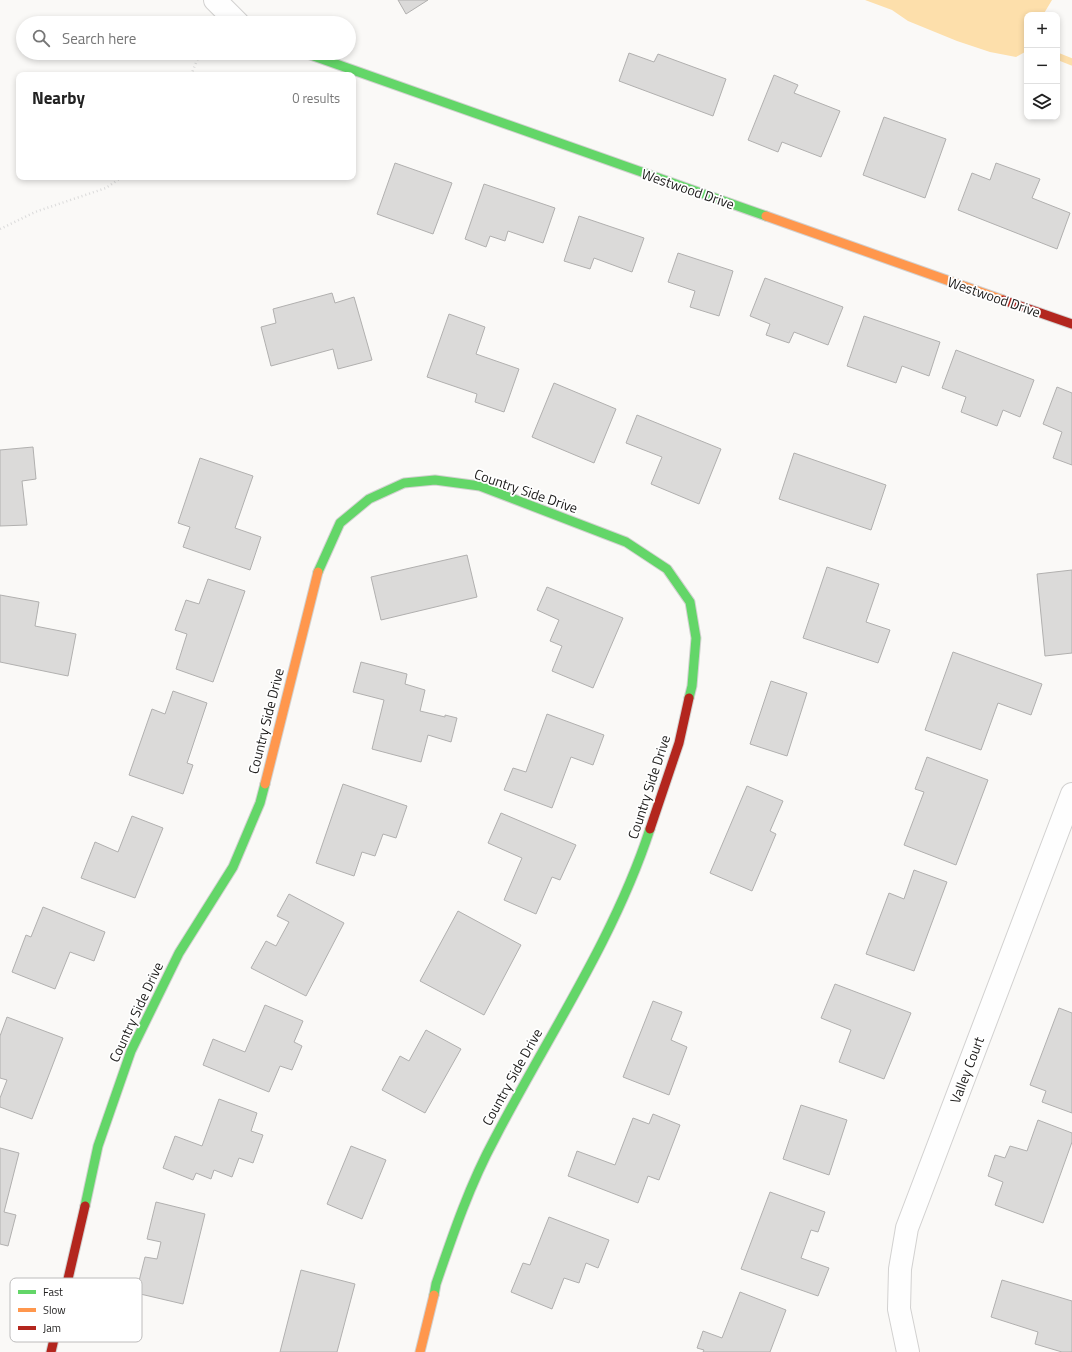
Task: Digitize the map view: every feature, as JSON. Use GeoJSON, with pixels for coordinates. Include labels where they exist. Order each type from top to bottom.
{"type":"FeatureCollection","features":[{"type":"Feature","properties":{"kind":"street"},"geometry":{"type":"LineString","coordinates":[[215,0],[231,16]]}},
{"type":"Feature","properties":{"kind":"street","name":"Westwood Drive"},"geometry":{"type":"LineString","coordinates":[[325,60],[1072,324]]}},
{"type":"Feature","properties":{"kind":"street","name":"Country Side Drive"},"geometry":{"type":"LineString","coordinates":[[69,1278],[98,1146],[131,1051],[179,953],[232,867],[260,803],[319,567],[340,523],[369,499],[404,483],[436,480],[480,486],[626,542],[667,569],[690,602],[696,638],[692,686],[679,743],[642,854],[604,939],[494,1139],[463,1207],[436,1284],[420,1352]]}},
{"type":"Feature","properties":{"kind":"street","name":"Valley Court"},"geometry":{"type":"LineString","coordinates":[[908,1352],[899,1309],[900,1269],[907,1228],[1072,794]]}},
{"type":"Feature","properties":{"kind":"street","name":"Country Side Drive"},"geometry":{"type":"LineString","coordinates":[[51,1352],[54,1342]]}},
{"type":"Feature","properties":{"kind":"path"},"geometry":{"type":"LineString","coordinates":[[192,72],[197,60]]}},
{"type":"Feature","properties":{"kind":"path"},"geometry":{"type":"LineString","coordinates":[[0,229],[35,212],[106,188],[118,180]]}},
{"type":"Feature","properties":{"kind":"shaded area"},"geometry":{"type":"Polygon","coordinates":[[[865,0],[1052,0],[1045,12],[1024,12],[1024,53],[1016,57],[990,52],[957,41],[908,21],[892,10],[865,0]]]}},
{"type":"Feature","properties":{"kind":"building"},"geometry":{"type":"Polygon","coordinates":[[[398,0],[428,0],[406,14],[398,0]]]}},
{"type":"Feature","properties":{"kind":"building"},"geometry":{"type":"Polygon","coordinates":[[[629,53],[654,62],[658,54],[726,79],[713,116],[619,81],[629,53]]]}},
{"type":"Feature","properties":{"kind":"building"},"geometry":{"type":"Polygon","coordinates":[[[774,75],[798,85],[794,93],[840,111],[821,157],[782,142],[778,152],[748,140],[774,75]]]}},
{"type":"Feature","properties":{"kind":"building"},"geometry":{"type":"Polygon","coordinates":[[[884,117],[946,139],[925,198],[863,175],[884,117]]]}},
{"type":"Feature","properties":{"kind":"building"},"geometry":{"type":"Polygon","coordinates":[[[395,163],[452,183],[433,234],[377,214],[395,163]]]}},
{"type":"Feature","properties":{"kind":"building"},"geometry":{"type":"Polygon","coordinates":[[[996,163],[1040,179],[1032,198],[1070,213],[1057,249],[958,210],[972,173],[990,180],[996,163]]]}},
{"type":"Feature","properties":{"kind":"building"},"geometry":{"type":"Polygon","coordinates":[[[484,184],[555,208],[543,243],[508,231],[505,241],[490,236],[486,247],[465,239],[484,184]]]}},
{"type":"Feature","properties":{"kind":"building"},"geometry":{"type":"Polygon","coordinates":[[[579,216],[644,238],[632,272],[594,258],[590,269],[564,261],[579,216]]]}},
{"type":"Feature","properties":{"kind":"building"},"geometry":{"type":"Polygon","coordinates":[[[678,253],[733,271],[719,316],[690,307],[695,291],[668,282],[678,253]]]}},
{"type":"Feature","properties":{"kind":"building"},"geometry":{"type":"Polygon","coordinates":[[[765,278],[843,307],[828,345],[794,332],[789,343],[766,335],[770,324],[750,316],[765,278]]]}},
{"type":"Feature","properties":{"kind":"building"},"geometry":{"type":"Polygon","coordinates":[[[332,293],[335,303],[354,297],[372,360],[338,369],[333,349],[271,366],[261,327],[276,323],[273,309],[332,293]]]}},
{"type":"Feature","properties":{"kind":"building"},"geometry":{"type":"Polygon","coordinates":[[[449,314],[485,327],[476,354],[519,369],[504,412],[475,402],[477,394],[427,377],[449,314]]]}},
{"type":"Feature","properties":{"kind":"building"},"geometry":{"type":"Polygon","coordinates":[[[864,316],[940,342],[929,376],[902,366],[896,383],[847,366],[864,316]]]}},
{"type":"Feature","properties":{"kind":"building"},"geometry":{"type":"Polygon","coordinates":[[[956,350],[1034,380],[1020,417],[1003,410],[997,426],[961,412],[966,397],[942,388],[956,350]]]}},
{"type":"Feature","properties":{"kind":"building"},"geometry":{"type":"Polygon","coordinates":[[[554,383],[616,409],[594,463],[532,437],[554,383]]]}},
{"type":"Feature","properties":{"kind":"building"},"geometry":{"type":"Polygon","coordinates":[[[1057,387],[1072,393],[1072,465],[1053,458],[1062,432],[1043,424],[1057,387]]]}},
{"type":"Feature","properties":{"kind":"building"},"geometry":{"type":"Polygon","coordinates":[[[637,415],[721,449],[699,504],[651,484],[662,457],[626,443],[637,415]]]}},
{"type":"Feature","properties":{"kind":"building"},"geometry":{"type":"Polygon","coordinates":[[[33,447],[36,479],[22,481],[27,525],[0,526],[0,450],[33,447]]]}},
{"type":"Feature","properties":{"kind":"building"},"geometry":{"type":"Polygon","coordinates":[[[794,453],[886,485],[871,530],[779,499],[794,453]]]}},
{"type":"Feature","properties":{"kind":"building"},"geometry":{"type":"Polygon","coordinates":[[[200,458],[253,476],[235,528],[261,537],[250,570],[183,547],[190,527],[178,523],[200,458]]]}},
{"type":"Feature","properties":{"kind":"building"},"geometry":{"type":"Polygon","coordinates":[[[467,555],[477,597],[381,620],[371,577],[467,555]]]}},
{"type":"Feature","properties":{"kind":"building"},"geometry":{"type":"Polygon","coordinates":[[[827,567],[879,584],[866,622],[890,630],[878,663],[803,638],[827,567]]]}},
{"type":"Feature","properties":{"kind":"building"},"geometry":{"type":"Polygon","coordinates":[[[1072,570],[1072,653],[1045,656],[1037,574],[1072,570]]]}},
{"type":"Feature","properties":{"kind":"building"},"geometry":{"type":"Polygon","coordinates":[[[208,579],[245,591],[213,682],[176,669],[187,634],[175,630],[186,600],[199,604],[208,579]]]}},
{"type":"Feature","properties":{"kind":"building"},"geometry":{"type":"Polygon","coordinates":[[[547,587],[623,618],[593,688],[552,671],[562,646],[550,641],[559,620],[537,610],[547,587]]]}},
{"type":"Feature","properties":{"kind":"building"},"geometry":{"type":"Polygon","coordinates":[[[0,595],[39,602],[35,626],[76,634],[68,676],[0,662],[0,595]]]}},
{"type":"Feature","properties":{"kind":"building"},"geometry":{"type":"Polygon","coordinates":[[[953,652],[1042,684],[1031,715],[998,703],[981,750],[925,730],[953,652]]]}},
{"type":"Feature","properties":{"kind":"building"},"geometry":{"type":"Polygon","coordinates":[[[361,662],[407,674],[405,684],[425,690],[420,711],[445,717],[445,715],[457,718],[451,742],[428,735],[421,762],[372,749],[384,700],[353,692],[361,662]]]}},
{"type":"Feature","properties":{"kind":"building"},"geometry":{"type":"Polygon","coordinates":[[[771,681],[807,693],[787,756],[750,744],[771,681]]]}},
{"type":"Feature","properties":{"kind":"building"},"geometry":{"type":"Polygon","coordinates":[[[173,691],[207,703],[187,763],[193,765],[183,794],[129,775],[152,709],[165,714],[173,691]]]}},
{"type":"Feature","properties":{"kind":"building"},"geometry":{"type":"Polygon","coordinates":[[[547,714],[604,735],[593,765],[571,757],[552,808],[504,790],[513,768],[526,772],[547,714]]]}},
{"type":"Feature","properties":{"kind":"building"},"geometry":{"type":"Polygon","coordinates":[[[927,757],[988,780],[956,865],[904,845],[924,792],[915,789],[927,757]]]}},
{"type":"Feature","properties":{"kind":"building"},"geometry":{"type":"Polygon","coordinates":[[[343,784],[407,806],[396,838],[383,834],[375,856],[362,852],[354,876],[316,863],[343,784]]]}},
{"type":"Feature","properties":{"kind":"building"},"geometry":{"type":"Polygon","coordinates":[[[747,786],[783,801],[770,831],[776,834],[752,891],[710,873],[747,786]]]}},
{"type":"Feature","properties":{"kind":"building"},"geometry":{"type":"Polygon","coordinates":[[[501,813],[576,845],[560,880],[552,877],[536,914],[504,900],[522,858],[488,843],[501,813]]]}},
{"type":"Feature","properties":{"kind":"building"},"geometry":{"type":"Polygon","coordinates":[[[132,816],[163,828],[135,898],[81,878],[95,842],[118,852],[132,816]]]}},
{"type":"Feature","properties":{"kind":"building"},"geometry":{"type":"Polygon","coordinates":[[[914,870],[947,882],[914,971],[866,954],[889,893],[904,899],[914,870]]]}},
{"type":"Feature","properties":{"kind":"building"},"geometry":{"type":"Polygon","coordinates":[[[289,894],[344,923],[306,996],[251,968],[266,941],[276,946],[289,922],[277,916],[289,894]]]}},
{"type":"Feature","properties":{"kind":"building"},"geometry":{"type":"Polygon","coordinates":[[[43,907],[105,932],[94,961],[70,952],[55,989],[12,972],[26,935],[31,937],[43,907]]]}},
{"type":"Feature","properties":{"kind":"building"},"geometry":{"type":"Polygon","coordinates":[[[458,911],[521,945],[484,1015],[420,981],[458,911]]]}},
{"type":"Feature","properties":{"kind":"building"},"geometry":{"type":"Polygon","coordinates":[[[835,984],[911,1013],[884,1079],[839,1062],[851,1030],[821,1018],[835,984]]]}},
{"type":"Feature","properties":{"kind":"building"},"geometry":{"type":"Polygon","coordinates":[[[653,1001],[682,1012],[671,1040],[687,1047],[669,1095],[623,1077],[653,1001]]]}},
{"type":"Feature","properties":{"kind":"building"},"geometry":{"type":"Polygon","coordinates":[[[265,1005],[303,1021],[294,1042],[302,1046],[292,1070],[280,1066],[269,1092],[203,1065],[213,1039],[245,1052],[265,1005]]]}},
{"type":"Feature","properties":{"kind":"building"},"geometry":{"type":"Polygon","coordinates":[[[1059,1008],[1072,1013],[1072,1113],[1042,1102],[1046,1091],[1030,1085],[1059,1008]]]}},
{"type":"Feature","properties":{"kind":"building"},"geometry":{"type":"Polygon","coordinates":[[[7,1017],[63,1038],[32,1119],[0,1107],[0,1098],[7,1080],[0,1078],[0,1036],[7,1017]]]}},
{"type":"Feature","properties":{"kind":"building"},"geometry":{"type":"Polygon","coordinates":[[[426,1030],[461,1049],[425,1113],[382,1090],[400,1056],[409,1061],[426,1030]]]}},
{"type":"Feature","properties":{"kind":"building"},"geometry":{"type":"Polygon","coordinates":[[[219,1099],[257,1113],[251,1131],[263,1135],[253,1163],[239,1158],[232,1177],[214,1170],[211,1179],[196,1173],[193,1180],[163,1168],[175,1136],[202,1146],[219,1099]]]}},
{"type":"Feature","properties":{"kind":"building"},"geometry":{"type":"Polygon","coordinates":[[[801,1105],[847,1120],[829,1175],[783,1159],[801,1105]]]}},
{"type":"Feature","properties":{"kind":"building"},"geometry":{"type":"Polygon","coordinates":[[[653,1114],[680,1125],[659,1180],[648,1176],[638,1203],[568,1176],[577,1151],[615,1165],[633,1118],[649,1124],[653,1114]]]}},
{"type":"Feature","properties":{"kind":"building"},"geometry":{"type":"Polygon","coordinates":[[[1038,1120],[1072,1133],[1072,1142],[1043,1223],[995,1205],[1003,1182],[988,1176],[995,1155],[1005,1158],[1010,1146],[1027,1151],[1038,1120]]]}},
{"type":"Feature","properties":{"kind":"building"},"geometry":{"type":"Polygon","coordinates":[[[351,1146],[386,1160],[362,1219],[327,1204],[351,1146]]]}},
{"type":"Feature","properties":{"kind":"building"},"geometry":{"type":"Polygon","coordinates":[[[0,1148],[19,1153],[4,1212],[16,1215],[8,1246],[0,1244],[0,1148]]]}},
{"type":"Feature","properties":{"kind":"building"},"geometry":{"type":"Polygon","coordinates":[[[770,1192],[825,1212],[818,1232],[811,1230],[801,1258],[829,1268],[818,1296],[741,1269],[770,1192]]]}},
{"type":"Feature","properties":{"kind":"building"},"geometry":{"type":"Polygon","coordinates":[[[156,1202],[205,1214],[183,1304],[142,1294],[142,1278],[140,1278],[145,1257],[157,1259],[161,1242],[147,1239],[156,1202]]]}},
{"type":"Feature","properties":{"kind":"building"},"geometry":{"type":"Polygon","coordinates":[[[549,1217],[609,1240],[598,1268],[586,1263],[579,1283],[564,1278],[552,1309],[511,1292],[523,1263],[530,1265],[549,1217]]]}},
{"type":"Feature","properties":{"kind":"building"},"geometry":{"type":"Polygon","coordinates":[[[301,1270],[355,1284],[337,1352],[280,1352],[301,1270]]]}},
{"type":"Feature","properties":{"kind":"building"},"geometry":{"type":"Polygon","coordinates":[[[1002,1280],[1072,1301],[1072,1352],[1062,1352],[1035,1344],[1038,1332],[991,1317],[1002,1280]]]}},
{"type":"Feature","properties":{"kind":"building"},"geometry":{"type":"Polygon","coordinates":[[[740,1292],[786,1310],[770,1352],[703,1352],[704,1350],[697,1348],[703,1331],[722,1338],[740,1292]]]}},
{"type":"Feature","properties":{"kind":"waterway"},"geometry":{"type":"LineString","coordinates":[[1060,57],[1072,62]]}},
{"type":"Feature","properties":{"kind":"traffic: fast"},"geometry":{"type":"LineString","coordinates":[[325,60],[766,216]]}},
{"type":"Feature","properties":{"kind":"traffic: fast"},"geometry":{"type":"LineString","coordinates":[[318,572],[340,523],[369,499],[404,483],[435,480],[480,486],[626,542],[667,569],[690,602],[696,638],[692,686],[689,698]]}},
{"type":"Feature","properties":{"kind":"traffic: fast"},"geometry":{"type":"LineString","coordinates":[[85,1206],[98,1146],[131,1051],[179,953],[233,867],[260,803],[265,784]]}},
{"type":"Feature","properties":{"kind":"traffic: fast"},"geometry":{"type":"LineString","coordinates":[[434,1295],[436,1284],[462,1210],[486,1155],[599,948],[635,870],[650,829]]}},
{"type":"Feature","properties":{"kind":"traffic: slow"},"geometry":{"type":"LineString","coordinates":[[766,216],[1003,300]]}},
{"type":"Feature","properties":{"kind":"traffic: slow"},"geometry":{"type":"LineString","coordinates":[[265,784],[318,572]]}},
{"type":"Feature","properties":{"kind":"traffic: slow"},"geometry":{"type":"LineString","coordinates":[[420,1352],[434,1295]]}},
{"type":"Feature","properties":{"kind":"traffic: jam"},"geometry":{"type":"LineString","coordinates":[[1003,300],[1072,324]]}},
{"type":"Feature","properties":{"kind":"traffic: jam"},"geometry":{"type":"LineString","coordinates":[[650,829],[679,743],[689,698]]}},
{"type":"Feature","properties":{"kind":"traffic: jam"},"geometry":{"type":"LineString","coordinates":[[68,1278],[85,1206]]}},
{"type":"Feature","properties":{"kind":"traffic: jam"},"geometry":{"type":"LineString","coordinates":[[51,1352],[53,1342]]}}]}
